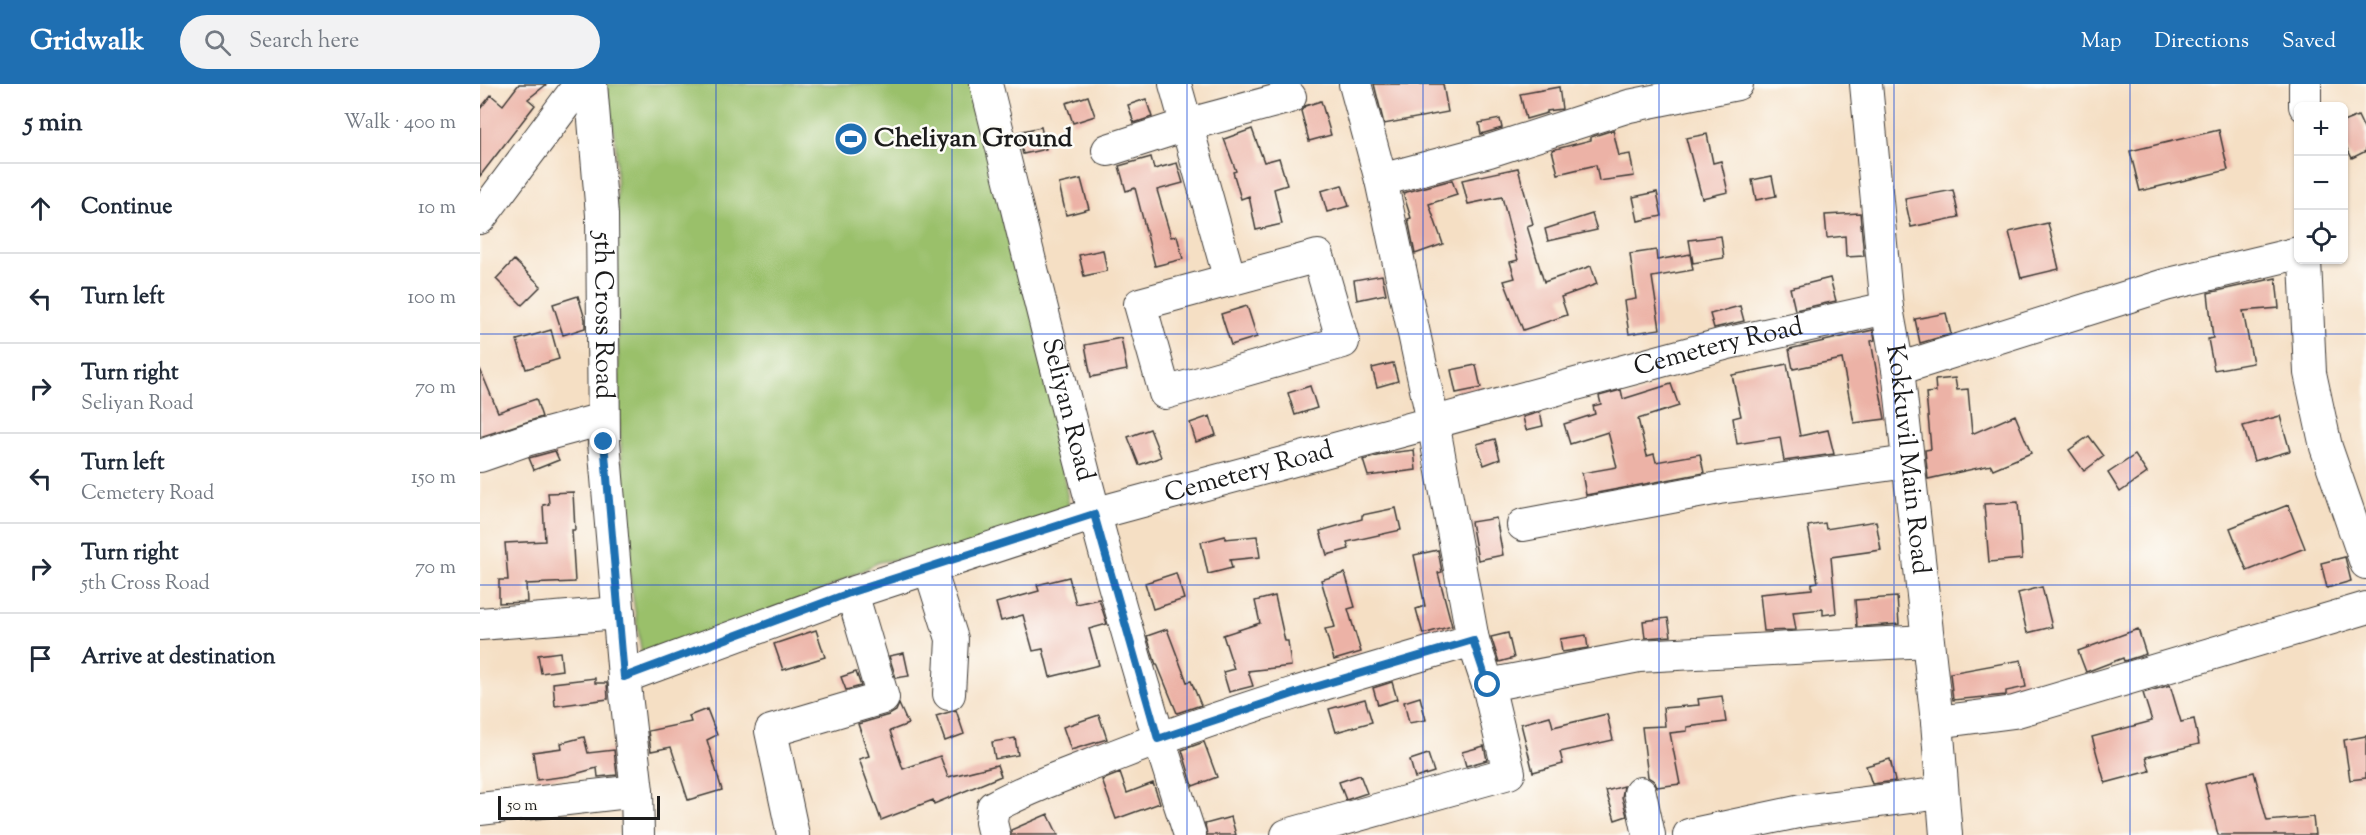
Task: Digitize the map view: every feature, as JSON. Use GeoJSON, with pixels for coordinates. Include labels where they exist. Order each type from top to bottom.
{"type":"FeatureCollection","features":[{"type":"Feature","properties":{"kind":"street"},"geometry":{"type":"LineString","coordinates":[[480,218],[580,84]]}},
{"type":"Feature","properties":{"kind":"street","name":"5th Cross Road"},"geometry":{"type":"LineString","coordinates":[[591,84],[602,215],[603,419],[624,677],[637,790],[638,835]]}},
{"type":"Feature","properties":{"kind":"street","name":"Seliyan Road"},"geometry":{"type":"LineString","coordinates":[[986,84],[1094,514],[1158,739],[1190,835]]}},
{"type":"Feature","properties":{"kind":"street"},"geometry":{"type":"LineString","coordinates":[[1175,84],[1230,280]]}},
{"type":"Feature","properties":{"kind":"street"},"geometry":{"type":"LineString","coordinates":[[1287,835],[1509,773],[1488,685],[1473,640],[1433,422],[1381,180],[1355,84]]}},
{"type":"Feature","properties":{"kind":"street"},"geometry":{"type":"LineString","coordinates":[[1381,180],[1489,151],[1626,95],[1737,84]]}},
{"type":"Feature","properties":{"kind":"street","name":"Kokkuvil Main Road"},"geometry":{"type":"LineString","coordinates":[[1866,84],[1887,308],[1899,369],[1937,722],[1946,835]]}},
{"type":"Feature","properties":{"kind":"street"},"geometry":{"type":"LineString","coordinates":[[2305,84],[2305,102]]}},
{"type":"Feature","properties":{"kind":"street"},"geometry":{"type":"LineString","coordinates":[[1108,150],[1186,125],[1290,97]]}},
{"type":"Feature","properties":{"kind":"street"},"geometry":{"type":"LineString","coordinates":[[1899,369],[2165,285],[2294,254]]}},
{"type":"Feature","properties":{"kind":"street"},"geometry":{"type":"LineString","coordinates":[[1318,256],[1343,342],[1165,393],[1140,304],[1230,280],[1318,256]]}},
{"type":"Feature","properties":{"kind":"street"},"geometry":{"type":"LineString","coordinates":[[2305,264],[2310,373],[2326,447],[2366,563]]}},
{"type":"Feature","properties":{"kind":"street","name":"Cemetery Road"},"geometry":{"type":"LineString","coordinates":[[624,677],[852,592],[930,569],[1094,514],[1724,344],[1887,308]]}},
{"type":"Feature","properties":{"kind":"street"},"geometry":{"type":"LineString","coordinates":[[480,456],[529,439],[603,419]]}},
{"type":"Feature","properties":{"kind":"street"},"geometry":{"type":"LineString","coordinates":[[1523,525],[1719,488],[1908,462]]}},
{"type":"Feature","properties":{"kind":"street"},"geometry":{"type":"LineString","coordinates":[[930,569],[952,639],[949,694]]}},
{"type":"Feature","properties":{"kind":"street"},"geometry":{"type":"LineString","coordinates":[[793,835],[771,731],[883,698],[852,592]]}},
{"type":"Feature","properties":{"kind":"street"},"geometry":{"type":"LineString","coordinates":[[1937,722],[2014,712],[2366,608]]}},
{"type":"Feature","properties":{"kind":"street"},"geometry":{"type":"LineString","coordinates":[[480,624],[619,613]]}},
{"type":"Feature","properties":{"kind":"street"},"geometry":{"type":"LineString","coordinates":[[994,835],[991,822],[993,807],[1023,791],[1158,739],[1308,689],[1473,640]]}},
{"type":"Feature","properties":{"kind":"street"},"geometry":{"type":"LineString","coordinates":[[1488,685],[1639,656],[1927,641]]}},
{"type":"Feature","properties":{"kind":"street"},"geometry":{"type":"LineString","coordinates":[[480,809],[637,790]]}},
{"type":"Feature","properties":{"kind":"street"},"geometry":{"type":"LineString","coordinates":[[1640,793],[1649,835]]}},
{"type":"Feature","properties":{"kind":"street"},"geometry":{"type":"LineString","coordinates":[[1689,835],[1802,811],[1942,793]]}},
{"type":"Feature","properties":{"kind":"green space"},"geometry":{"type":"Polygon","coordinates":[[[606,84],[983,84],[1020,203],[1073,532],[879,562],[757,624],[643,662],[629,572],[619,417],[616,146],[606,84]]]}},
{"type":"Feature","properties":{"kind":"building"},"geometry":{"type":"Polygon","coordinates":[[[519,84],[547,84],[528,99],[535,105],[480,176],[480,109],[491,95],[503,105],[519,84]]]}},
{"type":"Feature","properties":{"kind":"building"},"geometry":{"type":"Polygon","coordinates":[[[1374,84],[1443,84],[1448,112],[1384,124],[1374,84]]]}},
{"type":"Feature","properties":{"kind":"building"},"geometry":{"type":"Polygon","coordinates":[[[1559,87],[1562,109],[1547,111],[1547,113],[1526,119],[1520,94],[1559,87]]]}},
{"type":"Feature","properties":{"kind":"building"},"geometry":{"type":"Polygon","coordinates":[[[1088,96],[1095,116],[1073,123],[1066,103],[1088,96]]]}},
{"type":"Feature","properties":{"kind":"building"},"geometry":{"type":"Polygon","coordinates":[[[1146,99],[1152,117],[1134,123],[1128,105],[1146,99]]]}},
{"type":"Feature","properties":{"kind":"building"},"geometry":{"type":"Polygon","coordinates":[[[1321,101],[1331,135],[1309,141],[1301,111],[1305,106],[1321,101]]]}},
{"type":"Feature","properties":{"kind":"building"},"geometry":{"type":"Polygon","coordinates":[[[2358,116],[2366,133],[2366,151],[2352,158],[2348,150],[2348,120],[2358,116]]]}},
{"type":"Feature","properties":{"kind":"building"},"geometry":{"type":"Polygon","coordinates":[[[1500,119],[1502,128],[1481,134],[1479,123],[1500,119]]]}},
{"type":"Feature","properties":{"kind":"building"},"geometry":{"type":"Polygon","coordinates":[[[1041,127],[1046,149],[1023,154],[1018,132],[1041,127]]]}},
{"type":"Feature","properties":{"kind":"building"},"geometry":{"type":"Polygon","coordinates":[[[1252,129],[1264,162],[1279,158],[1287,185],[1274,189],[1282,224],[1256,230],[1249,196],[1241,199],[1233,172],[1236,171],[1224,139],[1252,129]]]}},
{"type":"Feature","properties":{"kind":"building"},"geometry":{"type":"Polygon","coordinates":[[[1613,130],[1619,156],[1630,154],[1634,176],[1599,181],[1596,165],[1558,174],[1552,150],[1591,140],[1591,137],[1613,130]]]}},
{"type":"Feature","properties":{"kind":"building"},"geometry":{"type":"Polygon","coordinates":[[[2219,130],[2228,170],[2140,191],[2130,151],[2219,130]]]}},
{"type":"Feature","properties":{"kind":"building"},"geometry":{"type":"Polygon","coordinates":[[[1707,134],[1713,163],[1721,161],[1728,192],[1702,198],[1686,138],[1707,134]]]}},
{"type":"Feature","properties":{"kind":"building"},"geometry":{"type":"Polygon","coordinates":[[[1151,157],[1154,169],[1177,163],[1183,183],[1157,190],[1171,237],[1177,236],[1183,259],[1155,266],[1135,188],[1126,191],[1119,166],[1151,157]]]}},
{"type":"Feature","properties":{"kind":"building"},"geometry":{"type":"Polygon","coordinates":[[[1518,168],[1533,224],[1527,226],[1544,282],[1591,266],[1597,284],[1561,297],[1567,315],[1523,330],[1504,281],[1515,278],[1510,262],[1518,260],[1502,197],[1468,204],[1462,180],[1518,168]]]}},
{"type":"Feature","properties":{"kind":"building"},"geometry":{"type":"Polygon","coordinates":[[[1772,176],[1776,196],[1756,200],[1752,180],[1772,176]]]}},
{"type":"Feature","properties":{"kind":"building"},"geometry":{"type":"Polygon","coordinates":[[[1081,179],[1089,209],[1066,215],[1059,184],[1081,179]]]}},
{"type":"Feature","properties":{"kind":"building"},"geometry":{"type":"Polygon","coordinates":[[[1452,180],[1457,195],[1429,204],[1443,244],[1415,254],[1408,219],[1411,218],[1403,193],[1452,180]]]}},
{"type":"Feature","properties":{"kind":"building"},"geometry":{"type":"Polygon","coordinates":[[[1342,185],[1349,206],[1327,212],[1321,191],[1342,185]]]}},
{"type":"Feature","properties":{"kind":"building"},"geometry":{"type":"Polygon","coordinates":[[[1953,190],[1959,217],[1911,227],[1905,199],[1953,190]]]}},
{"type":"Feature","properties":{"kind":"building"},"geometry":{"type":"Polygon","coordinates":[[[1657,192],[1662,216],[1638,221],[1633,197],[1657,192]]]}},
{"type":"Feature","properties":{"kind":"building"},"geometry":{"type":"Polygon","coordinates":[[[1860,213],[1864,256],[1846,257],[1845,236],[1827,238],[1825,215],[1860,213]]]}},
{"type":"Feature","properties":{"kind":"building"},"geometry":{"type":"Polygon","coordinates":[[[1592,214],[1597,230],[1548,241],[1545,229],[1592,214]]]}},
{"type":"Feature","properties":{"kind":"building"},"geometry":{"type":"Polygon","coordinates":[[[2048,223],[2059,269],[2021,278],[2009,232],[2048,223]]]}},
{"type":"Feature","properties":{"kind":"building"},"geometry":{"type":"Polygon","coordinates":[[[1721,236],[1724,258],[1693,263],[1689,240],[1721,236]]]}},
{"type":"Feature","properties":{"kind":"building"},"geometry":{"type":"Polygon","coordinates":[[[1103,250],[1107,271],[1084,276],[1079,255],[1103,250]]]}},
{"type":"Feature","properties":{"kind":"building"},"geometry":{"type":"Polygon","coordinates":[[[1656,250],[1657,260],[1690,254],[1693,270],[1652,277],[1660,329],[1629,334],[1624,301],[1636,299],[1630,254],[1656,250]]]}},
{"type":"Feature","properties":{"kind":"building"},"geometry":{"type":"Polygon","coordinates":[[[514,260],[541,286],[522,305],[496,279],[514,260]]]}},
{"type":"Feature","properties":{"kind":"building"},"geometry":{"type":"Polygon","coordinates":[[[1382,275],[1386,294],[1357,300],[1354,280],[1382,275]]]}},
{"type":"Feature","properties":{"kind":"building"},"geometry":{"type":"Polygon","coordinates":[[[1830,278],[1836,301],[1795,310],[1790,288],[1830,278]]]}},
{"type":"Feature","properties":{"kind":"building"},"geometry":{"type":"Polygon","coordinates":[[[2276,278],[2279,308],[2243,311],[2253,363],[2214,370],[2208,339],[2213,338],[2208,293],[2276,278]]]}},
{"type":"Feature","properties":{"kind":"building"},"geometry":{"type":"Polygon","coordinates":[[[578,296],[585,319],[585,328],[563,335],[553,304],[578,296]]]}},
{"type":"Feature","properties":{"kind":"building"},"geometry":{"type":"Polygon","coordinates":[[[1247,306],[1257,337],[1231,345],[1221,314],[1247,306]]]}},
{"type":"Feature","properties":{"kind":"building"},"geometry":{"type":"Polygon","coordinates":[[[1740,306],[1744,321],[1714,328],[1710,314],[1740,306]]]}},
{"type":"Feature","properties":{"kind":"building"},"geometry":{"type":"Polygon","coordinates":[[[1946,313],[1951,334],[1920,343],[1915,319],[1946,313]]]}},
{"type":"Feature","properties":{"kind":"building"},"geometry":{"type":"Polygon","coordinates":[[[551,330],[559,359],[526,369],[517,340],[551,330]]]}},
{"type":"Feature","properties":{"kind":"building"},"geometry":{"type":"Polygon","coordinates":[[[1873,330],[1875,340],[1871,341],[1885,419],[1854,423],[1842,359],[1793,369],[1789,349],[1873,330]]]}},
{"type":"Feature","properties":{"kind":"building"},"geometry":{"type":"Polygon","coordinates":[[[1121,338],[1127,370],[1091,377],[1085,345],[1121,338]]]}},
{"type":"Feature","properties":{"kind":"building"},"geometry":{"type":"Polygon","coordinates":[[[1393,363],[1398,381],[1377,387],[1372,368],[1393,363]]]}},
{"type":"Feature","properties":{"kind":"building"},"geometry":{"type":"Polygon","coordinates":[[[1787,364],[1800,436],[1828,430],[1834,454],[1784,461],[1780,437],[1737,444],[1733,418],[1741,416],[1732,375],[1787,364]]]}},
{"type":"Feature","properties":{"kind":"building"},"geometry":{"type":"Polygon","coordinates":[[[1476,365],[1481,388],[1456,393],[1451,370],[1476,365]]]}},
{"type":"Feature","properties":{"kind":"building"},"geometry":{"type":"Polygon","coordinates":[[[480,369],[498,412],[536,399],[542,417],[480,437],[480,369]]]}},
{"type":"Feature","properties":{"kind":"building"},"geometry":{"type":"Polygon","coordinates":[[[1955,378],[1957,390],[1968,389],[1972,434],[2015,415],[2031,453],[1993,469],[1991,465],[1928,479],[1925,450],[1931,449],[1926,393],[1936,392],[1935,380],[1955,378]]]}},
{"type":"Feature","properties":{"kind":"building"},"geometry":{"type":"Polygon","coordinates":[[[1671,384],[1679,406],[1638,419],[1647,456],[1654,454],[1656,462],[1700,454],[1704,473],[1586,495],[1582,473],[1617,467],[1608,432],[1570,444],[1564,424],[1595,414],[1593,406],[1601,404],[1599,396],[1621,390],[1623,399],[1671,384]]]}},
{"type":"Feature","properties":{"kind":"building"},"geometry":{"type":"Polygon","coordinates":[[[1310,386],[1317,408],[1295,415],[1288,393],[1310,386]]]}},
{"type":"Feature","properties":{"kind":"building"},"geometry":{"type":"Polygon","coordinates":[[[1540,412],[1543,426],[1526,430],[1523,417],[1540,412]]]}},
{"type":"Feature","properties":{"kind":"building"},"geometry":{"type":"Polygon","coordinates":[[[1210,416],[1216,435],[1196,442],[1190,423],[1210,416]]]}},
{"type":"Feature","properties":{"kind":"building"},"geometry":{"type":"Polygon","coordinates":[[[2280,416],[2290,451],[2254,461],[2243,426],[2280,416]]]}},
{"type":"Feature","properties":{"kind":"building"},"geometry":{"type":"Polygon","coordinates":[[[1150,429],[1161,457],[1139,465],[1128,437],[1150,429]]]}},
{"type":"Feature","properties":{"kind":"building"},"geometry":{"type":"Polygon","coordinates":[[[2089,436],[2104,456],[2084,471],[2069,450],[2089,436]]]}},
{"type":"Feature","properties":{"kind":"building"},"geometry":{"type":"Polygon","coordinates":[[[1495,439],[1500,459],[1484,465],[1477,444],[1495,439]]]}},
{"type":"Feature","properties":{"kind":"building"},"geometry":{"type":"Polygon","coordinates":[[[1414,450],[1416,470],[1368,476],[1363,460],[1389,453],[1414,450]]]}},
{"type":"Feature","properties":{"kind":"building"},"geometry":{"type":"Polygon","coordinates":[[[555,451],[559,460],[534,470],[529,458],[555,451]]]}},
{"type":"Feature","properties":{"kind":"building"},"geometry":{"type":"Polygon","coordinates":[[[2135,455],[2147,473],[2120,492],[2108,473],[2135,455]]]}},
{"type":"Feature","properties":{"kind":"building"},"geometry":{"type":"Polygon","coordinates":[[[573,492],[575,530],[572,530],[575,582],[526,584],[527,602],[499,603],[499,580],[508,580],[505,543],[545,541],[543,505],[549,504],[548,493],[573,492]]]}},
{"type":"Feature","properties":{"kind":"building"},"geometry":{"type":"Polygon","coordinates":[[[2018,502],[2022,559],[1989,562],[1984,504],[2018,502]]]}},
{"type":"Feature","properties":{"kind":"building"},"geometry":{"type":"Polygon","coordinates":[[[2288,505],[2305,548],[2247,571],[2230,528],[2288,505]]]}},
{"type":"Feature","properties":{"kind":"building"},"geometry":{"type":"Polygon","coordinates":[[[1396,508],[1401,530],[1347,542],[1349,549],[1327,555],[1320,531],[1362,519],[1362,515],[1396,508]]]}},
{"type":"Feature","properties":{"kind":"building"},"geometry":{"type":"Polygon","coordinates":[[[1496,518],[1503,555],[1478,560],[1471,522],[1496,518]]]}},
{"type":"Feature","properties":{"kind":"building"},"geometry":{"type":"Polygon","coordinates":[[[1876,521],[1881,550],[1831,557],[1836,613],[1823,615],[1823,609],[1793,612],[1796,630],[1764,631],[1760,594],[1812,589],[1812,583],[1818,582],[1808,526],[1825,523],[1826,529],[1876,521]]]}},
{"type":"Feature","properties":{"kind":"building"},"geometry":{"type":"Polygon","coordinates":[[[1225,536],[1225,539],[1257,536],[1260,557],[1230,560],[1232,568],[1208,574],[1201,542],[1225,536]]]}},
{"type":"Feature","properties":{"kind":"building"},"geometry":{"type":"Polygon","coordinates":[[[1438,550],[1442,572],[1438,573],[1452,626],[1423,634],[1416,609],[1425,606],[1414,555],[1438,550]]]}},
{"type":"Feature","properties":{"kind":"building"},"geometry":{"type":"Polygon","coordinates":[[[2345,557],[2351,581],[2327,588],[2321,563],[2345,557]]]}},
{"type":"Feature","properties":{"kind":"building"},"geometry":{"type":"Polygon","coordinates":[[[1176,573],[1184,599],[1153,609],[1145,583],[1176,573]]]}},
{"type":"Feature","properties":{"kind":"building"},"geometry":{"type":"Polygon","coordinates":[[[1345,573],[1355,607],[1348,609],[1361,652],[1334,660],[1325,629],[1335,627],[1321,580],[1345,573]]]}},
{"type":"Feature","properties":{"kind":"building"},"geometry":{"type":"Polygon","coordinates":[[[1069,577],[1076,604],[1099,599],[1107,624],[1089,629],[1099,665],[1050,677],[1043,649],[1033,651],[1023,615],[1001,621],[996,603],[1039,591],[1037,585],[1069,577]]]}},
{"type":"Feature","properties":{"kind":"building"},"geometry":{"type":"Polygon","coordinates":[[[2042,587],[2052,627],[2027,633],[2018,593],[2042,587]]]}},
{"type":"Feature","properties":{"kind":"building"},"geometry":{"type":"Polygon","coordinates":[[[1275,596],[1285,641],[1288,641],[1291,666],[1248,671],[1253,686],[1229,692],[1223,672],[1234,669],[1223,635],[1260,623],[1255,601],[1275,596]]]}},
{"type":"Feature","properties":{"kind":"building"},"geometry":{"type":"Polygon","coordinates":[[[1897,597],[1899,624],[1857,627],[1855,600],[1897,597]]]}},
{"type":"Feature","properties":{"kind":"building"},"geometry":{"type":"Polygon","coordinates":[[[1668,618],[1671,636],[1645,638],[1643,621],[1668,618]]]}},
{"type":"Feature","properties":{"kind":"building"},"geometry":{"type":"Polygon","coordinates":[[[1167,629],[1187,682],[1191,681],[1201,705],[1177,713],[1156,665],[1147,636],[1167,629]]]}},
{"type":"Feature","properties":{"kind":"building"},"geometry":{"type":"Polygon","coordinates":[[[2138,629],[2146,654],[2124,661],[2123,658],[2086,672],[2078,651],[2138,629]]]}},
{"type":"Feature","properties":{"kind":"building"},"geometry":{"type":"Polygon","coordinates":[[[816,630],[825,657],[783,670],[774,644],[816,630]]]}},
{"type":"Feature","properties":{"kind":"building"},"geometry":{"type":"Polygon","coordinates":[[[1508,633],[1514,658],[1499,662],[1491,637],[1508,633]]]}},
{"type":"Feature","properties":{"kind":"building"},"geometry":{"type":"Polygon","coordinates":[[[1586,635],[1588,648],[1562,652],[1560,639],[1586,635]]]}},
{"type":"Feature","properties":{"kind":"building"},"geometry":{"type":"Polygon","coordinates":[[[560,652],[562,670],[541,673],[538,655],[560,652]]]}},
{"type":"Feature","properties":{"kind":"building"},"geometry":{"type":"Polygon","coordinates":[[[904,653],[909,676],[896,678],[889,656],[904,653]]]}},
{"type":"Feature","properties":{"kind":"building"},"geometry":{"type":"Polygon","coordinates":[[[2021,660],[2026,687],[2006,691],[2006,695],[1953,700],[1950,673],[2021,660]]]}},
{"type":"Feature","properties":{"kind":"building"},"geometry":{"type":"Polygon","coordinates":[[[856,672],[861,686],[846,690],[841,677],[856,672]]]}},
{"type":"Feature","properties":{"kind":"building"},"geometry":{"type":"Polygon","coordinates":[[[595,678],[595,683],[607,683],[608,699],[555,706],[553,683],[595,678]]]}},
{"type":"Feature","properties":{"kind":"building"},"geometry":{"type":"Polygon","coordinates":[[[1392,682],[1397,699],[1378,705],[1373,688],[1392,682]]]}},
{"type":"Feature","properties":{"kind":"building"},"geometry":{"type":"Polygon","coordinates":[[[2170,685],[2181,722],[2194,719],[2199,744],[2146,757],[2150,771],[2105,783],[2092,737],[2152,721],[2143,693],[2170,685]]]}},
{"type":"Feature","properties":{"kind":"building"},"geometry":{"type":"Polygon","coordinates":[[[1722,696],[1726,722],[1687,727],[1687,731],[1670,733],[1680,784],[1657,787],[1648,777],[1642,727],[1665,726],[1663,708],[1699,705],[1698,699],[1722,696]]]}},
{"type":"Feature","properties":{"kind":"building"},"geometry":{"type":"Polygon","coordinates":[[[1420,697],[1426,720],[1409,723],[1404,702],[1420,697]]]}},
{"type":"Feature","properties":{"kind":"building"},"geometry":{"type":"Polygon","coordinates":[[[1365,699],[1372,722],[1336,732],[1329,709],[1365,699]]]}},
{"type":"Feature","properties":{"kind":"building"},"geometry":{"type":"Polygon","coordinates":[[[899,704],[908,724],[890,731],[903,769],[940,756],[948,777],[997,765],[1001,776],[934,804],[933,800],[881,820],[859,759],[869,756],[858,724],[889,715],[896,711],[899,704]]]}},
{"type":"Feature","properties":{"kind":"building"},"geometry":{"type":"Polygon","coordinates":[[[707,709],[717,735],[707,740],[722,790],[688,800],[671,747],[651,751],[648,731],[691,722],[689,716],[707,709]]]}},
{"type":"Feature","properties":{"kind":"building"},"geometry":{"type":"Polygon","coordinates":[[[956,710],[964,734],[945,741],[936,716],[956,710]]]}},
{"type":"Feature","properties":{"kind":"building"},"geometry":{"type":"Polygon","coordinates":[[[1607,714],[1613,740],[1560,752],[1563,764],[1533,772],[1521,724],[1550,716],[1553,727],[1607,714]]]}},
{"type":"Feature","properties":{"kind":"building"},"geometry":{"type":"Polygon","coordinates":[[[1099,715],[1107,739],[1071,750],[1063,727],[1099,715]]]}},
{"type":"Feature","properties":{"kind":"building"},"geometry":{"type":"Polygon","coordinates":[[[2366,736],[2366,778],[2350,780],[2344,740],[2366,736]]]}},
{"type":"Feature","properties":{"kind":"building"},"geometry":{"type":"Polygon","coordinates":[[[584,737],[588,753],[614,750],[617,775],[598,777],[597,768],[568,776],[537,780],[533,752],[562,748],[561,743],[584,737]]]}},
{"type":"Feature","properties":{"kind":"building"},"geometry":{"type":"Polygon","coordinates":[[[1015,738],[1018,755],[995,759],[992,742],[1015,738]]]}},
{"type":"Feature","properties":{"kind":"building"},"geometry":{"type":"Polygon","coordinates":[[[1204,742],[1217,777],[1193,786],[1182,750],[1204,742]]]}},
{"type":"Feature","properties":{"kind":"building"},"geometry":{"type":"Polygon","coordinates":[[[1484,746],[1487,760],[1466,766],[1462,752],[1484,746]]]}},
{"type":"Feature","properties":{"kind":"building"},"geometry":{"type":"Polygon","coordinates":[[[1428,754],[1434,772],[1415,778],[1410,760],[1428,754]]]}},
{"type":"Feature","properties":{"kind":"building"},"geometry":{"type":"Polygon","coordinates":[[[1890,759],[1895,781],[1872,784],[1866,766],[1890,759]]]}},
{"type":"Feature","properties":{"kind":"building"},"geometry":{"type":"Polygon","coordinates":[[[2254,772],[2267,821],[2313,817],[2315,835],[2218,835],[2205,784],[2254,772]]]}},
{"type":"Feature","properties":{"kind":"building"},"geometry":{"type":"Polygon","coordinates":[[[1120,773],[1127,793],[1153,783],[1160,803],[1116,819],[1102,780],[1120,773]]]}},
{"type":"Feature","properties":{"kind":"building"},"geometry":{"type":"Polygon","coordinates":[[[1360,775],[1367,793],[1346,800],[1339,782],[1360,775]]]}},
{"type":"Feature","properties":{"kind":"building"},"geometry":{"type":"Polygon","coordinates":[[[1624,786],[1622,797],[1627,816],[1615,820],[1606,791],[1624,786]]]}},
{"type":"Feature","properties":{"kind":"building"},"geometry":{"type":"Polygon","coordinates":[[[1048,814],[1058,835],[1011,835],[1011,830],[1048,814]]]}},
{"type":"Feature","properties":{"kind":"building"},"geometry":{"type":"Polygon","coordinates":[[[1231,817],[1236,835],[1207,835],[1205,824],[1231,817]]]}},
{"type":"Feature","properties":{"kind":"place","name":"Cheliyan Ground"},"geometry":{"type":"Point","coordinates":[851,139]}},
{"type":"Feature","properties":{"kind":"route"},"geometry":{"type":"LineString","coordinates":[[604,442],[624,677],[852,592],[930,569],[1094,514],[1158,739],[1308,689],[1473,640],[1488,685]]}}]}
